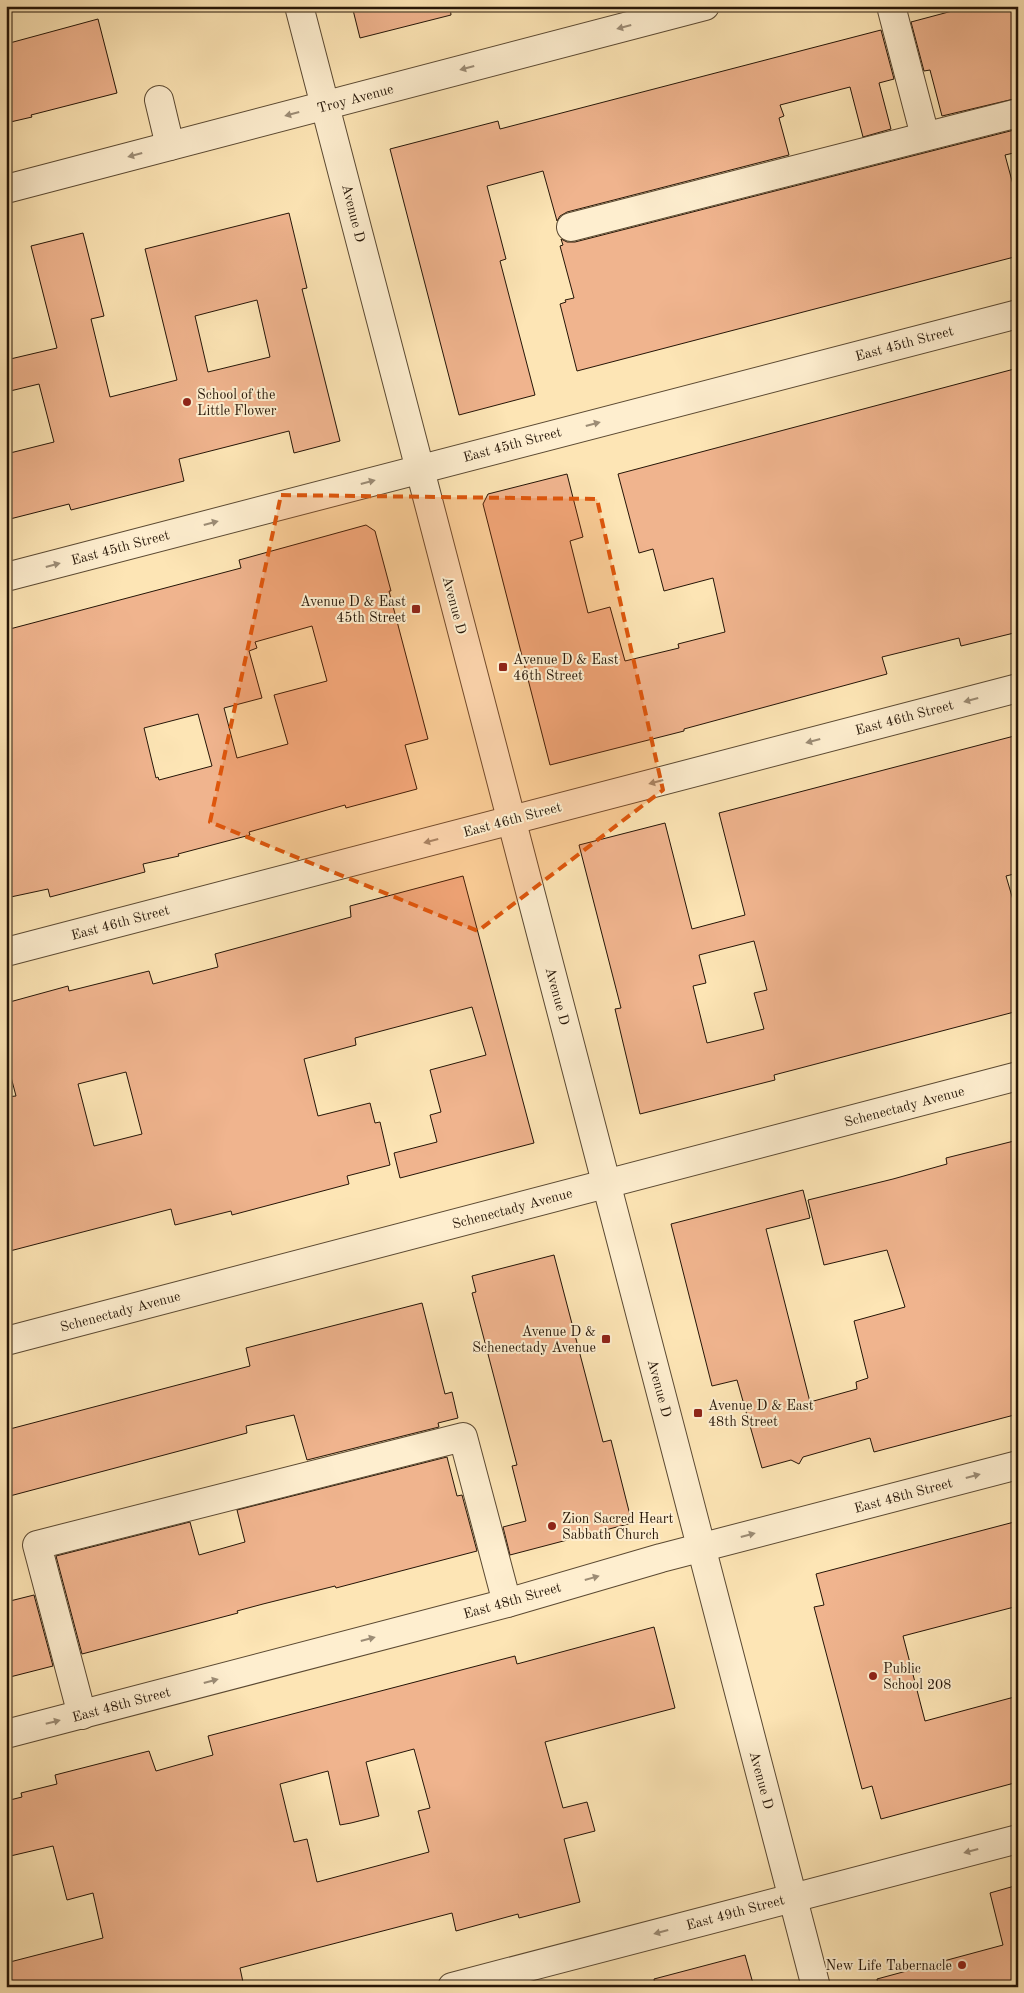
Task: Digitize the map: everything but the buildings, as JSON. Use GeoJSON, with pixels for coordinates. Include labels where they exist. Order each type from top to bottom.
{"type":"FeatureCollection","features":[{"type":"Feature","properties":{"kind":"street","name":"Avenue D"},"geometry":{"type":"LineString","coordinates":[[299,6],[816,1987]]}},
{"type":"Feature","properties":{"kind":"street","name":"Troy Avenue"},"geometry":{"type":"LineString","coordinates":[[6,189],[705,6]]}},
{"type":"Feature","properties":{"kind":"street"},"geometry":{"type":"LineString","coordinates":[[891,6],[925,136]]}},
{"type":"Feature","properties":{"kind":"street"},"geometry":{"type":"LineString","coordinates":[[159,100],[170,146]]}},
{"type":"Feature","properties":{"kind":"street"},"geometry":{"type":"LineString","coordinates":[[571,227],[1018,113]]}},
{"type":"Feature","properties":{"kind":"street","name":"East 45th Street"},"geometry":{"type":"LineString","coordinates":[[6,577],[419,468],[1018,314]]}},
{"type":"Feature","properties":{"kind":"street","name":"East 46th Street"},"geometry":{"type":"LineString","coordinates":[[6,952],[1018,688]]}},
{"type":"Feature","properties":{"kind":"street","name":"Schenectady Avenue"},"geometry":{"type":"LineString","coordinates":[[6,1341],[1018,1076]]}},
{"type":"Feature","properties":{"kind":"street"},"geometry":{"type":"LineString","coordinates":[[82,1715],[37,1544],[463,1437],[507,1603]]}},
{"type":"Feature","properties":{"kind":"street","name":"East 48th Street"},"geometry":{"type":"LineString","coordinates":[[6,1734],[507,1603],[701,1547],[1018,1465]]}},
{"type":"Feature","properties":{"kind":"street","name":"East 49th Street"},"geometry":{"type":"LineString","coordinates":[[452,1987],[1018,1839]]}},
{"type":"Feature","properties":{"kind":"highlighted area"},"geometry":{"type":"Polygon","coordinates":[[[281,495],[597,499],[663,790],[478,931],[210,822],[281,495]]]}},
{"type":"Feature","properties":{"kind":"place","name":"School of the Little Flower"},"geometry":{"type":"Point","coordinates":[187,402]}},
{"type":"Feature","properties":{"kind":"place","name":"Avenue D & East 45th Street"},"geometry":{"type":"Point","coordinates":[416,609]}},
{"type":"Feature","properties":{"kind":"place","name":"Avenue D & East 46th Street"},"geometry":{"type":"Point","coordinates":[503,667]}},
{"type":"Feature","properties":{"kind":"place","name":"Avenue D & Schenectady Avenue"},"geometry":{"type":"Point","coordinates":[606,1339]}},
{"type":"Feature","properties":{"kind":"place","name":"Avenue D & East 48th Street"},"geometry":{"type":"Point","coordinates":[698,1413]}},
{"type":"Feature","properties":{"kind":"place","name":"Zion Sacred Heart Sabbath Church"},"geometry":{"type":"Point","coordinates":[552,1526]}},
{"type":"Feature","properties":{"kind":"place","name":"Public School 208"},"geometry":{"type":"Point","coordinates":[873,1676]}},
{"type":"Feature","properties":{"kind":"place","name":"New Life Tabernacle"},"geometry":{"type":"Point","coordinates":[962,1965]}}]}
